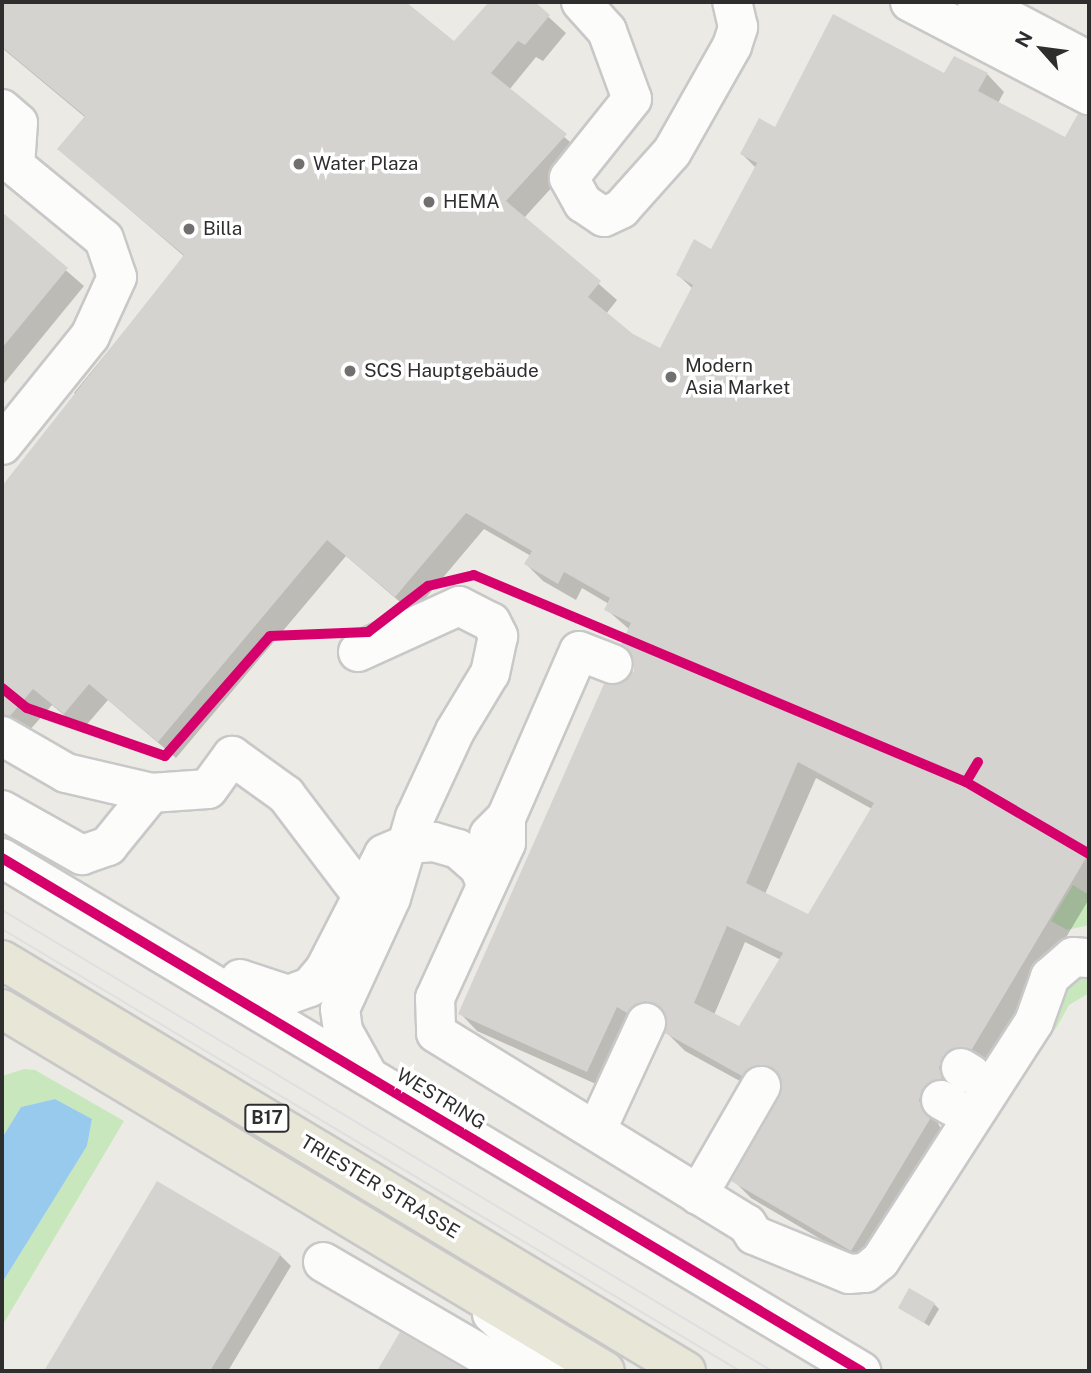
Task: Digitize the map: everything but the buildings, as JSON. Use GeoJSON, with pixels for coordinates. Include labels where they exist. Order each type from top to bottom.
{"type":"FeatureCollection","features":[{"type":"Feature","properties":{"kind":"main road","name":"TRIESTER STRASSE"},"geometry":{"type":"LineString","coordinates":[[5,990],[249,1154],[464,1289],[607,1371]]}},
{"type":"Feature","properties":{"kind":"main road","name":"TRIESTER STRASSE"},"geometry":{"type":"LineString","coordinates":[[5,990],[686,1371]]}},
{"type":"Feature","properties":{"kind":"street"},"geometry":{"type":"LineString","coordinates":[[581,2],[607,31],[632,99],[569,178],[583,203],[604,217],[621,209],[672,152],[732,46],[738,27],[732,2]]}},
{"type":"Feature","properties":{"kind":"street"},"geometry":{"type":"LineString","coordinates":[[910,2],[1089,95]]}},
{"type":"Feature","properties":{"kind":"street"},"geometry":{"type":"LineString","coordinates":[[977,2],[1089,61]]}},
{"type":"Feature","properties":{"kind":"street"},"geometry":{"type":"LineString","coordinates":[[2,109],[18,123],[15,166],[104,239],[117,277],[90,336],[4,442]]}},
{"type":"Feature","properties":{"kind":"street"},"geometry":{"type":"LineString","coordinates":[[196,970],[288,995],[310,987],[377,897],[407,844],[455,731],[490,674],[498,636],[491,622],[459,606],[358,652]]}},
{"type":"Feature","properties":{"kind":"street"},"geometry":{"type":"LineString","coordinates":[[613,664],[579,651],[514,837],[485,884],[435,998],[436,1033],[597,1129],[698,1195],[755,1212],[797,1250],[849,1275],[865,1273],[880,1261],[947,1152],[964,1087],[1034,1022],[1043,989],[1073,957],[1089,958]]}},
{"type":"Feature","properties":{"kind":"street"},"geometry":{"type":"LineString","coordinates":[[2,736],[66,773],[151,793],[208,789],[232,756],[286,796],[377,897]]}},
{"type":"Feature","properties":{"kind":"street"},"geometry":{"type":"LineString","coordinates":[[2,810],[82,855],[108,846],[151,793]]}},
{"type":"Feature","properties":{"kind":"street"},"geometry":{"type":"LineString","coordinates":[[458,849],[494,832],[514,837]]}},
{"type":"Feature","properties":{"kind":"street"},"geometry":{"type":"LineString","coordinates":[[407,844],[434,842],[458,849],[479,867],[485,884]]}},
{"type":"Feature","properties":{"kind":"street","name":"WESTRING"},"geometry":{"type":"LineString","coordinates":[[2,858],[196,970],[862,1371]]}},
{"type":"Feature","properties":{"kind":"street"},"geometry":{"type":"LineString","coordinates":[[368,1076],[343,1031],[340,1009],[377,897],[415,873],[432,867],[441,869],[461,883],[465,931]]}},
{"type":"Feature","properties":{"kind":"street"},"geometry":{"type":"LineString","coordinates":[[597,1129],[646,1023]]}},
{"type":"Feature","properties":{"kind":"street"},"geometry":{"type":"LineString","coordinates":[[698,1195],[761,1086]]}},
{"type":"Feature","properties":{"kind":"street"},"geometry":{"type":"LineString","coordinates":[[323,1262],[510,1371]]}},
{"type":"Feature","properties":{"kind":"street"},"geometry":{"type":"LineString","coordinates":[[464,1289],[544,1361],[548,1371]]}},
{"type":"Feature","properties":{"kind":"street"},"geometry":{"type":"LineString","coordinates":[[607,1371],[632,1339]]}},
{"type":"Feature","properties":{"kind":"green space"},"geometry":{"type":"Polygon","coordinates":[[[1073,885],[1089,895],[1089,925],[1067,930],[1051,921],[1073,885]]]}},
{"type":"Feature","properties":{"kind":"green space"},"geometry":{"type":"Polygon","coordinates":[[[1089,975],[1089,993],[1069,1005],[1055,1030],[1044,1023],[1072,977],[1089,975]]]}},
{"type":"Feature","properties":{"kind":"green space"},"geometry":{"type":"Polygon","coordinates":[[[24,1069],[35,1070],[124,1121],[2,1326],[2,1283],[87,1146],[92,1119],[55,1099],[21,1107],[2,1138],[2,1076],[24,1069]]]}},
{"type":"Feature","properties":{"kind":"water"},"geometry":{"type":"Polygon","coordinates":[[[55,1099],[92,1119],[87,1146],[2,1283],[2,1138],[21,1107],[55,1099]]]}},
{"type":"Feature","properties":{"kind":"tram line"},"geometry":{"type":"LineString","coordinates":[[2,910],[772,1371]]}},
{"type":"Feature","properties":{"kind":"tram line"},"geometry":{"type":"LineString","coordinates":[[2,929],[740,1371]]}},
{"type":"Feature","properties":{"kind":"cycle path"},"geometry":{"type":"LineString","coordinates":[[2,688],[27,708],[165,756],[270,636],[368,632],[428,586],[474,575],[966,782]]}},
{"type":"Feature","properties":{"kind":"cycle path"},"geometry":{"type":"LineString","coordinates":[[978,762],[966,782],[1089,854]]}},
{"type":"Feature","properties":{"kind":"cycle path"},"geometry":{"type":"LineString","coordinates":[[2,858],[861,1371]]}},
{"type":"Feature","properties":{"kind":"place","name":"Water Plaza"},"geometry":{"type":"Point","coordinates":[299,164]}},
{"type":"Feature","properties":{"kind":"place","name":"HEMA"},"geometry":{"type":"Point","coordinates":[429,202]}},
{"type":"Feature","properties":{"kind":"place","name":"Billa"},"geometry":{"type":"Point","coordinates":[189,229]}},
{"type":"Feature","properties":{"kind":"place","name":"SCS Hauptgebäude"},"geometry":{"type":"Point","coordinates":[350,371]}},
{"type":"Feature","properties":{"kind":"place","name":"Modern Asia Market"},"geometry":{"type":"Point","coordinates":[671,377]}}]}
